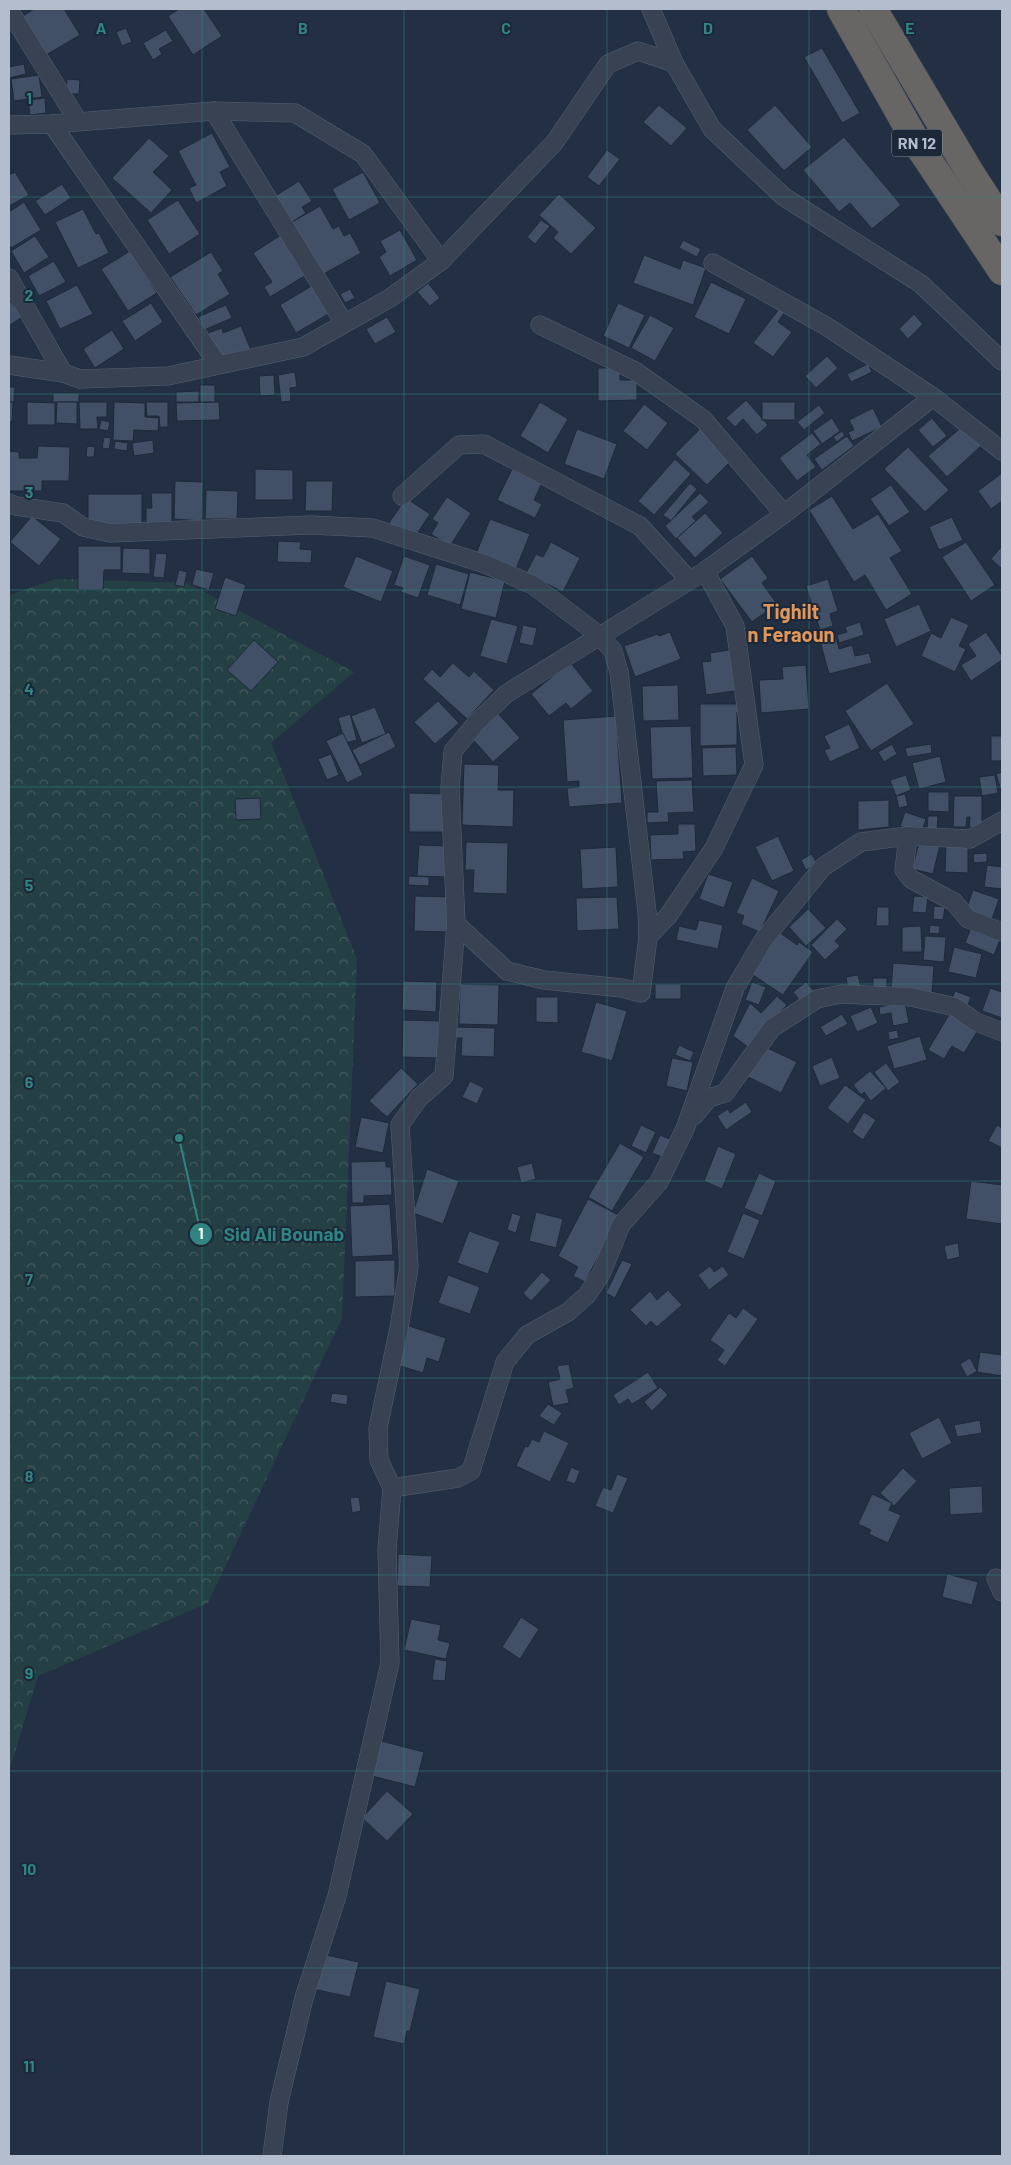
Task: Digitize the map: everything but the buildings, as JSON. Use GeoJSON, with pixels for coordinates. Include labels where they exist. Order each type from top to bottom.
{"type":"FeatureCollection","features":[{"type":"Feature","properties":{"kind":"highway","name":"RN 12"},"geometry":{"type":"LineString","coordinates":[[841,9],[918,145],[1002,271]]}},
{"type":"Feature","properties":{"kind":"highway","name":"RN 12"},"geometry":{"type":"LineString","coordinates":[[873,9],[969,171],[1002,222]]}},
{"type":"Feature","properties":{"kind":"street"},"geometry":{"type":"LineString","coordinates":[[651,9],[674,62],[712,129],[784,198],[921,284],[1002,361]]}},
{"type":"Feature","properties":{"kind":"street"},"geometry":{"type":"LineString","coordinates":[[9,10],[78,121]]}},
{"type":"Feature","properties":{"kind":"street"},"geometry":{"type":"LineString","coordinates":[[9,365],[63,373],[80,379],[168,376],[303,347],[390,298],[441,261],[554,144],[608,64],[638,52],[674,62]]}},
{"type":"Feature","properties":{"kind":"street"},"geometry":{"type":"LineString","coordinates":[[9,125],[52,124],[214,111],[295,113],[364,154],[441,261]]}},
{"type":"Feature","properties":{"kind":"street"},"geometry":{"type":"LineString","coordinates":[[214,111],[344,323]]}},
{"type":"Feature","properties":{"kind":"street"},"geometry":{"type":"LineString","coordinates":[[52,124],[218,364]]}},
{"type":"Feature","properties":{"kind":"street"},"geometry":{"type":"LineString","coordinates":[[713,263],[826,326],[933,397],[1002,451]]}},
{"type":"Feature","properties":{"kind":"street"},"geometry":{"type":"LineString","coordinates":[[9,278],[63,373]]}},
{"type":"Feature","properties":{"kind":"street"},"geometry":{"type":"LineString","coordinates":[[540,325],[635,371],[703,419],[784,514]]}},
{"type":"Feature","properties":{"kind":"street"},"geometry":{"type":"LineString","coordinates":[[272,2156],[279,2102],[304,1998],[337,1896],[390,1663],[386,1550],[392,1488],[379,1460],[378,1428],[399,1328],[409,1267],[400,1125],[419,1098],[444,1076],[456,924],[450,788],[453,751],[477,722],[506,694],[705,571],[784,514],[933,397]]}},
{"type":"Feature","properties":{"kind":"street"},"geometry":{"type":"LineString","coordinates":[[402,496],[458,445],[484,444],[640,526],[689,580]]}},
{"type":"Feature","properties":{"kind":"street"},"geometry":{"type":"LineString","coordinates":[[9,503],[16,506],[63,513],[83,528],[110,533],[311,525],[373,528],[485,564],[533,585],[599,635],[613,651],[618,672],[647,912],[648,937],[641,993],[622,988],[544,980],[507,971],[456,924]]}},
{"type":"Feature","properties":{"kind":"street"},"geometry":{"type":"LineString","coordinates":[[648,937],[668,916],[714,848],[754,765],[735,626],[705,571]]}},
{"type":"Feature","properties":{"kind":"street"},"geometry":{"type":"LineString","coordinates":[[392,1488],[458,1478],[471,1471],[505,1362],[527,1335],[568,1312],[586,1295],[601,1274],[621,1225],[659,1182],[685,1129],[735,988],[764,939],[823,867],[861,842],[908,836],[970,839],[1002,821]]}},
{"type":"Feature","properties":{"kind":"street"},"geometry":{"type":"LineString","coordinates":[[908,836],[904,870],[911,879],[954,902],[968,919],[1002,932]]}},
{"type":"Feature","properties":{"kind":"street"},"geometry":{"type":"LineString","coordinates":[[685,1129],[709,1098],[725,1093],[772,1028],[817,999],[841,994],[911,997],[955,1007],[976,1022],[1002,1032]]}},
{"type":"Feature","properties":{"kind":"green space"},"geometry":{"type":"Polygon","coordinates":[[[56,579],[187,583],[354,672],[271,743],[357,959],[342,1318],[208,1603],[38,1676],[9,1772],[9,595],[56,579]]]}},
{"type":"Feature","properties":{"kind":"place","name":"Sid Ali Bounab"},"geometry":{"type":"Point","coordinates":[179,1138]}},
{"type":"Feature","properties":{"kind":"district","name":"Tighilt n Feraoun"},"geometry":{"type":"Point","coordinates":[791,624]}}]}
